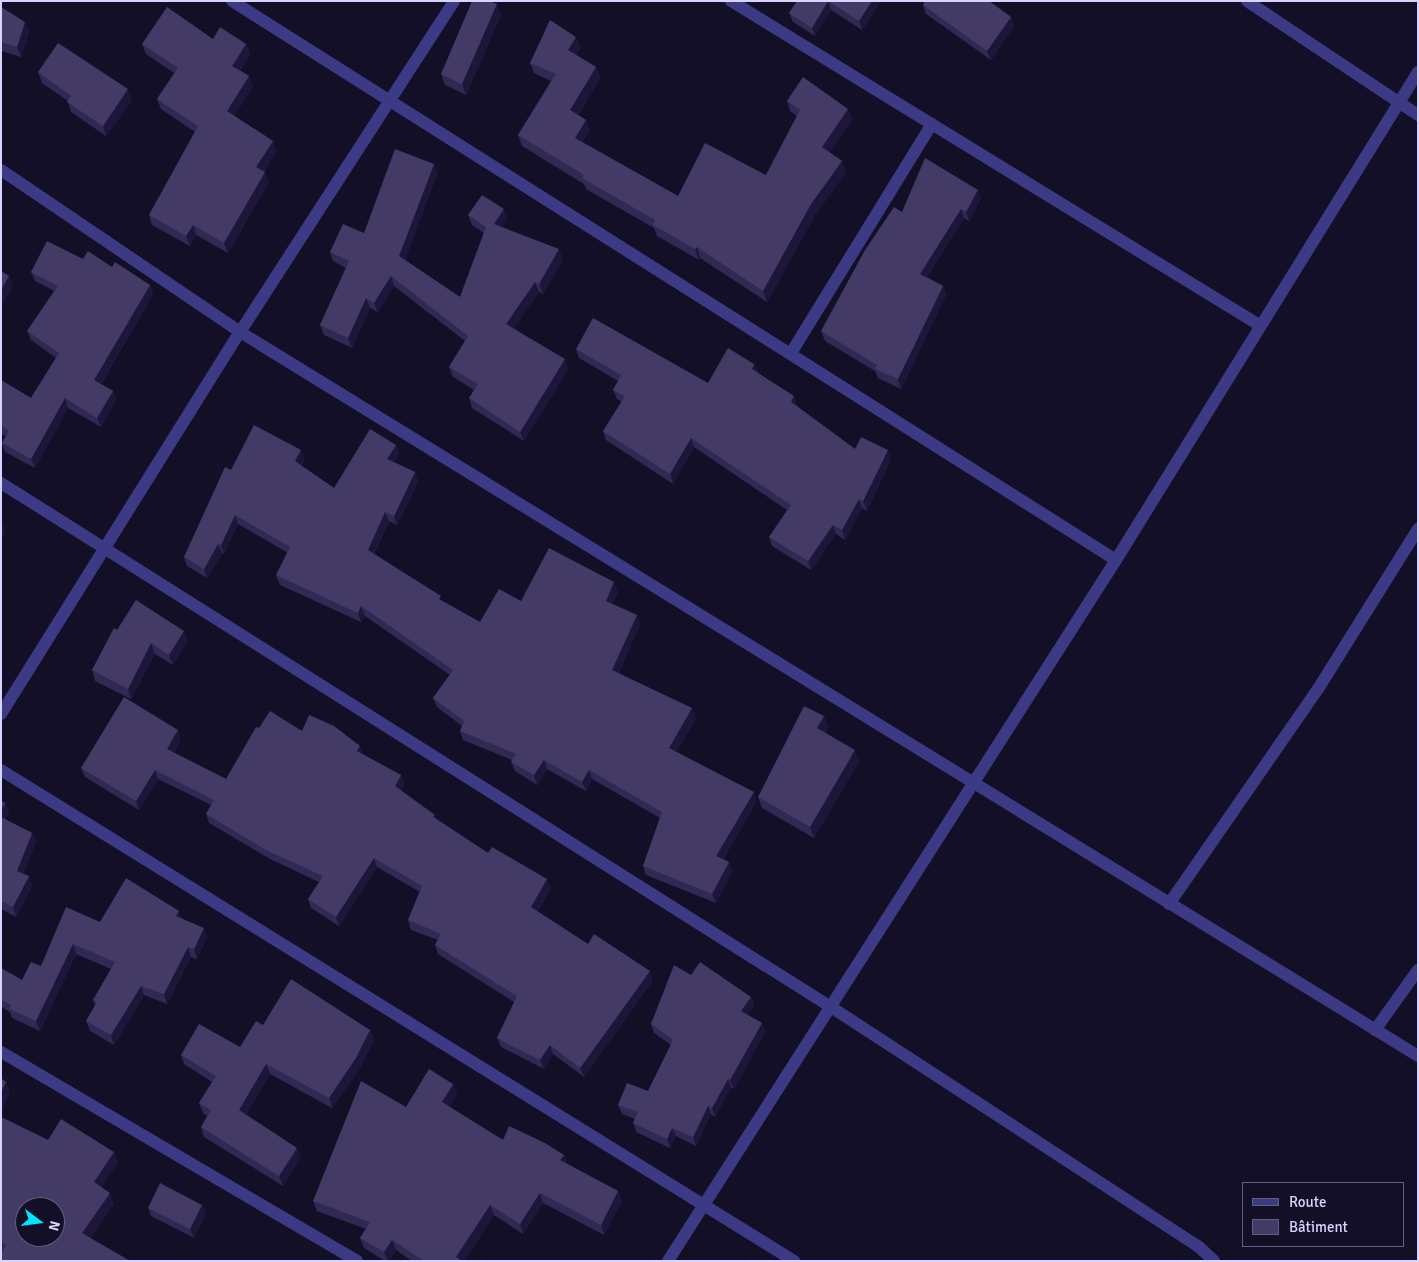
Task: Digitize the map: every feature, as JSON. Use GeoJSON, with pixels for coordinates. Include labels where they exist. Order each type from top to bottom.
{"type":"FeatureCollection","features":[{"type":"Feature","properties":{"kind":"street"},"geometry":{"type":"LineString","coordinates":[[232,1],[1116,560]]}},
{"type":"Feature","properties":{"kind":"street"},"geometry":{"type":"LineString","coordinates":[[1,714],[240,332],[392,101],[454,1]]}},
{"type":"Feature","properties":{"kind":"street"},"geometry":{"type":"LineString","coordinates":[[731,1],[1259,325]]}},
{"type":"Feature","properties":{"kind":"street"},"geometry":{"type":"LineString","coordinates":[[1247,1],[1418,115]]}},
{"type":"Feature","properties":{"kind":"street"},"geometry":{"type":"LineString","coordinates":[[668,1261],[1116,560],[1259,325],[1418,72]]}},
{"type":"Feature","properties":{"kind":"street"},"geometry":{"type":"LineString","coordinates":[[791,354],[932,124]]}},
{"type":"Feature","properties":{"kind":"street"},"geometry":{"type":"LineString","coordinates":[[1,170],[240,332],[1418,1056]]}},
{"type":"Feature","properties":{"kind":"street"},"geometry":{"type":"LineString","coordinates":[[1,483],[106,547],[831,1007],[1198,1246],[1214,1261]]}},
{"type":"Feature","properties":{"kind":"street"},"geometry":{"type":"LineString","coordinates":[[1169,904],[1318,689],[1418,529]]}},
{"type":"Feature","properties":{"kind":"street"},"geometry":{"type":"LineString","coordinates":[[1,770],[794,1261]]}},
{"type":"Feature","properties":{"kind":"street"},"geometry":{"type":"LineString","coordinates":[[1375,1030],[1418,970]]}},
{"type":"Feature","properties":{"kind":"street"},"geometry":{"type":"LineString","coordinates":[[1,1052],[356,1261]]}},
{"type":"Feature","properties":{"kind":"building"},"geometry":{"type":"Polygon","coordinates":[[[472,1],[489,1],[497,4],[462,84],[441,74],[472,1]]]}},
{"type":"Feature","properties":{"kind":"building"},"geometry":{"type":"Polygon","coordinates":[[[797,1],[828,1],[812,28],[789,13],[797,1]]]}},
{"type":"Feature","properties":{"kind":"building"},"geometry":{"type":"Polygon","coordinates":[[[828,1],[872,1],[859,21],[828,1]]]}},
{"type":"Feature","properties":{"kind":"building"},"geometry":{"type":"Polygon","coordinates":[[[925,1],[989,1],[1011,17],[987,51],[923,5],[925,1]]]}},
{"type":"Feature","properties":{"kind":"building"},"geometry":{"type":"Polygon","coordinates":[[[1,7],[25,22],[17,47],[1,42],[1,7]]]}},
{"type":"Feature","properties":{"kind":"building"},"geometry":{"type":"Polygon","coordinates":[[[167,7],[213,39],[220,27],[246,44],[232,66],[249,76],[227,111],[273,141],[256,167],[265,172],[224,243],[193,225],[186,236],[149,215],[198,126],[157,99],[178,68],[142,44],[167,7]]]}},
{"type":"Feature","properties":{"kind":"building"},"geometry":{"type":"Polygon","coordinates":[[[550,20],[576,37],[568,50],[596,67],[570,110],[586,120],[575,138],[678,196],[705,143],[766,175],[800,110],[787,101],[803,77],[848,109],[822,147],[842,161],[811,204],[763,291],[697,247],[695,249],[653,225],[655,220],[582,178],[584,175],[518,135],[556,74],[530,63],[550,20]]]}},
{"type":"Feature","properties":{"kind":"building"},"geometry":{"type":"Polygon","coordinates":[[[58,43],[128,89],[103,126],[67,102],[71,96],[38,72],[58,43]]]}},
{"type":"Feature","properties":{"kind":"building"},"geometry":{"type":"Polygon","coordinates":[[[395,149],[434,164],[399,256],[460,297],[486,227],[468,215],[482,195],[504,209],[494,224],[559,249],[539,284],[535,282],[506,324],[565,359],[520,432],[469,398],[478,384],[449,367],[468,336],[391,276],[374,303],[366,298],[348,338],[320,325],[349,261],[330,252],[343,224],[364,233],[395,149]]]}},
{"type":"Feature","properties":{"kind":"building"},"geometry":{"type":"Polygon","coordinates":[[[925,158],[978,190],[966,212],[961,209],[920,274],[943,286],[898,379],[875,369],[877,365],[821,331],[865,250],[894,207],[902,212],[925,158]]]}},
{"type":"Feature","properties":{"kind":"building"},"geometry":{"type":"Polygon","coordinates":[[[47,241],[83,259],[88,251],[112,267],[115,262],[150,285],[94,380],[113,391],[97,418],[65,398],[31,459],[2,443],[9,431],[1,426],[1,380],[31,398],[59,353],[27,331],[58,286],[31,272],[47,241]]]}},
{"type":"Feature","properties":{"kind":"building"},"geometry":{"type":"Polygon","coordinates":[[[1,271],[9,276],[1,290],[1,271]]]}},
{"type":"Feature","properties":{"kind":"building"},"geometry":{"type":"Polygon","coordinates":[[[593,318],[708,383],[728,348],[754,364],[752,369],[794,396],[791,402],[855,449],[861,437],[888,450],[863,501],[859,499],[842,530],[833,525],[808,561],[769,537],[791,505],[691,438],[670,474],[603,431],[625,396],[613,390],[621,375],[576,349],[593,318]]]}},
{"type":"Feature","properties":{"kind":"building"},"geometry":{"type":"Polygon","coordinates":[[[254,425],[301,450],[295,461],[334,488],[370,429],[396,445],[387,459],[415,472],[394,516],[385,512],[368,550],[441,596],[439,599],[480,622],[499,589],[521,601],[549,548],[614,582],[606,601],[637,615],[612,670],[692,708],[669,748],[754,792],[716,856],[729,862],[712,894],[643,866],[662,812],[589,770],[582,782],[544,760],[534,775],[511,762],[516,754],[460,731],[464,721],[433,698],[453,670],[361,606],[358,613],[276,575],[290,547],[235,515],[221,545],[218,544],[204,569],[184,557],[225,467],[231,470],[254,425]]]}},
{"type":"Feature","properties":{"kind":"building"},"geometry":{"type":"Polygon","coordinates":[[[136,600],[184,631],[169,655],[151,643],[128,689],[92,670],[114,628],[117,630],[136,600]]]}},
{"type":"Feature","properties":{"kind":"building"},"geometry":{"type":"Polygon","coordinates":[[[124,697],[178,730],[167,749],[226,779],[256,727],[259,728],[270,711],[302,731],[309,715],[334,726],[360,746],[357,751],[401,775],[395,786],[435,815],[433,817],[488,853],[492,847],[547,879],[531,907],[588,944],[594,934],[650,971],[580,1068],[550,1045],[540,1060],[497,1038],[517,996],[435,945],[441,934],[408,920],[422,886],[374,858],[336,917],[308,899],[323,876],[266,850],[206,814],[214,800],[155,770],[136,801],[81,768],[124,697]]]}},
{"type":"Feature","properties":{"kind":"building"},"geometry":{"type":"Polygon","coordinates":[[[804,706],[824,716],[817,728],[855,750],[810,827],[758,797],[804,706]]]}},
{"type":"Feature","properties":{"kind":"building"},"geometry":{"type":"Polygon","coordinates":[[[1,801],[5,803],[1,810],[1,801]]]}},
{"type":"Feature","properties":{"kind":"building"},"geometry":{"type":"Polygon","coordinates":[[[1,817],[32,833],[17,871],[29,876],[13,907],[1,901],[1,817]]]}},
{"type":"Feature","properties":{"kind":"building"},"geometry":{"type":"Polygon","coordinates":[[[126,878],[179,911],[176,916],[204,928],[194,949],[188,947],[164,994],[141,986],[111,1035],[86,1021],[97,1002],[93,1000],[115,962],[73,944],[36,1021],[9,1009],[11,1005],[1,1000],[1,968],[22,980],[31,962],[41,966],[66,907],[100,922],[126,878]]]}},
{"type":"Feature","properties":{"kind":"building"},"geometry":{"type":"Polygon","coordinates":[[[700,962],[751,997],[741,1011],[762,1023],[712,1108],[708,1106],[693,1137],[672,1128],[667,1139],[633,1123],[638,1112],[618,1105],[627,1083],[648,1091],[673,1040],[651,1024],[674,965],[691,975],[700,962]]]}},
{"type":"Feature","properties":{"kind":"building"},"geometry":{"type":"Polygon","coordinates":[[[291,979],[370,1030],[356,1058],[329,1098],[266,1064],[239,1110],[297,1148],[279,1176],[201,1127],[211,1110],[199,1103],[216,1076],[181,1055],[199,1024],[240,1047],[256,1021],[263,1025],[291,979]]]}},
{"type":"Feature","properties":{"kind":"building"},"geometry":{"type":"Polygon","coordinates":[[[429,1069],[453,1084],[442,1102],[503,1140],[509,1126],[545,1143],[564,1155],[560,1160],[618,1191],[601,1225],[540,1193],[520,1224],[490,1205],[456,1257],[462,1261],[424,1261],[392,1240],[384,1252],[360,1238],[370,1222],[313,1201],[361,1081],[406,1107],[429,1069]]]}},
{"type":"Feature","properties":{"kind":"building"},"geometry":{"type":"Polygon","coordinates":[[[1,1078],[6,1082],[1,1093],[1,1078]]]}},
{"type":"Feature","properties":{"kind":"building"},"geometry":{"type":"Polygon","coordinates":[[[1,1117],[48,1140],[61,1119],[114,1152],[94,1182],[110,1193],[82,1233],[130,1261],[4,1261],[1,1259],[1,1253],[6,1245],[1,1242],[1,1117]]]}},
{"type":"Feature","properties":{"kind":"building"},"geometry":{"type":"Polygon","coordinates":[[[160,1183],[202,1205],[190,1229],[148,1208],[160,1183]]]}}]}
